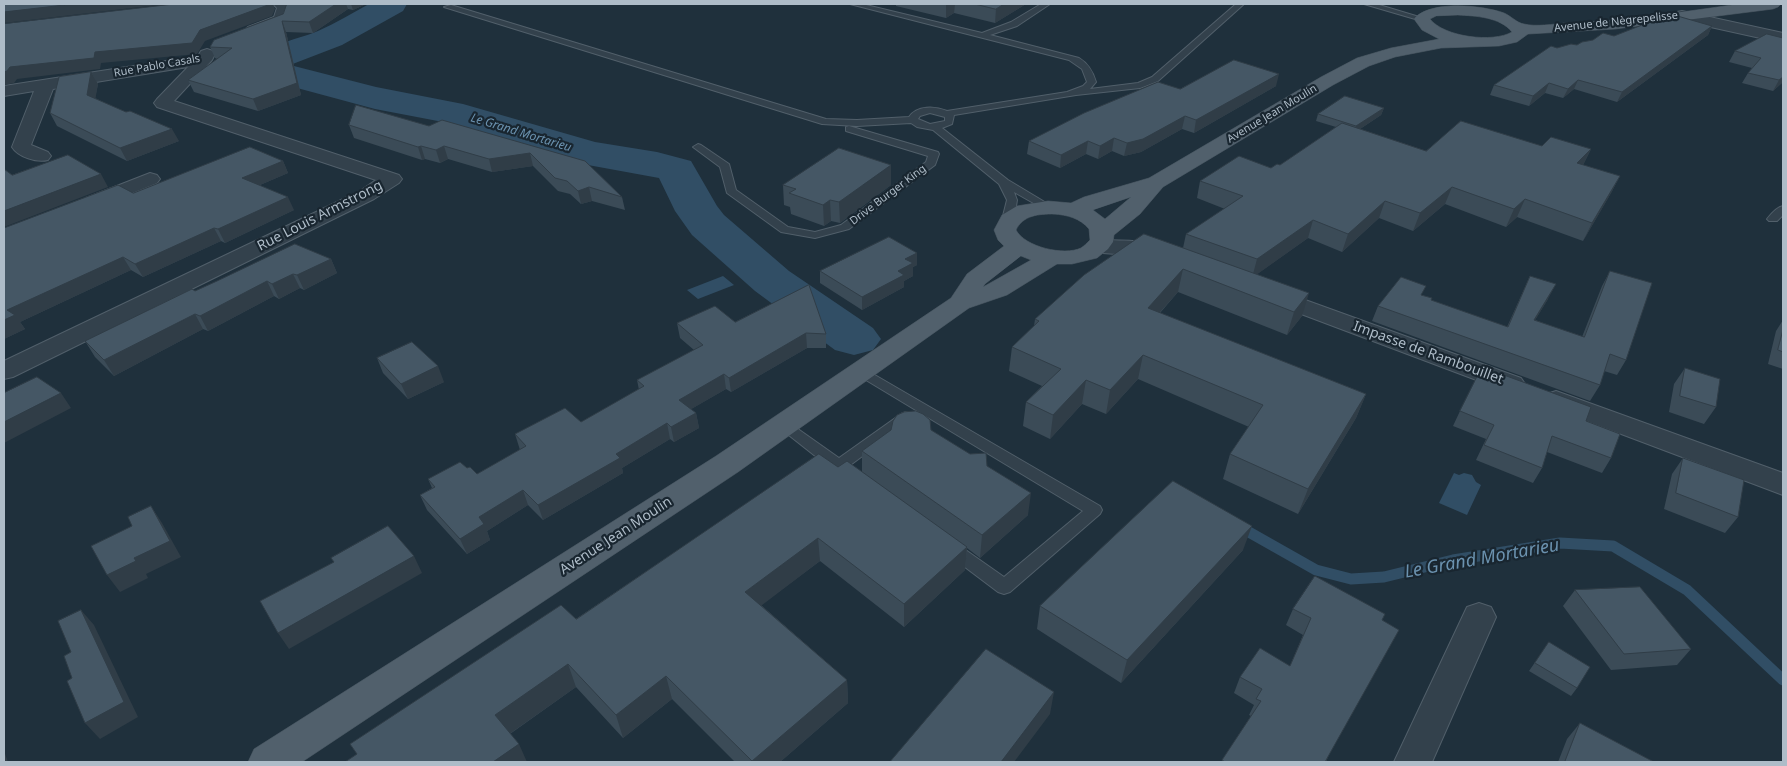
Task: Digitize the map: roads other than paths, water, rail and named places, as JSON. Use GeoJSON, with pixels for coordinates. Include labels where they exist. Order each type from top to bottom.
{"type":"FeatureCollection","features":[{"type":"Feature","properties":{"kind":"main road","name":"Avenue de Nègrepelisse"},"geometry":{"type":"LineString","coordinates":[[1519,29],[1557,30],[1602,26],[1682,14],[1773,4]]}},
{"type":"Feature","properties":{"kind":"main road"},"geometry":{"type":"LineString","coordinates":[[1472,7],[1506,20],[1519,29],[1520,34],[1516,38],[1494,42],[1463,40],[1442,34],[1426,19],[1447,10],[1472,7]]}},
{"type":"Feature","properties":{"kind":"main road","name":"Avenue Jean Moulin"},"geometry":{"type":"LineString","coordinates":[[1390,53],[1420,34],[1426,19]]}},
{"type":"Feature","properties":{"kind":"main road","name":"Avenue Jean Moulin"},"geometry":{"type":"LineString","coordinates":[[1073,211],[1092,202],[1156,182],[1363,62],[1390,53],[1442,43],[1494,42]]}},
{"type":"Feature","properties":{"kind":"main road","name":"Avenue Jean Moulin"},"geometry":{"type":"LineString","coordinates":[[268,762],[727,464],[960,303],[998,290],[1052,258],[1078,256],[1100,240],[1156,182]]}},
{"type":"Feature","properties":{"kind":"main road"},"geometry":{"type":"LineString","coordinates":[[1052,258],[1028,252],[1018,247],[1008,236],[1007,224],[1019,213],[1031,209],[1048,207],[1073,211],[1093,220],[1100,240]]}},
{"type":"Feature","properties":{"kind":"main road","name":"Avenue Jean Moulin"},"geometry":{"type":"LineString","coordinates":[[960,303],[976,279],[1018,247]]}},
{"type":"Feature","properties":{"kind":"street"},"geometry":{"type":"LineString","coordinates":[[238,36],[281,20],[285,6],[280,4]]}},
{"type":"Feature","properties":{"kind":"street"},"geometry":{"type":"LineString","coordinates":[[1682,14],[1706,22],[1783,38]]}},
{"type":"Feature","properties":{"kind":"street","name":"Rue Pablo Casals"},"geometry":{"type":"LineString","coordinates":[[4,91],[204,60],[212,46],[221,43]]}},
{"type":"Feature","properties":{"kind":"street","name":"Rue Louis Armstrong"},"geometry":{"type":"LineString","coordinates":[[4,371],[367,195],[392,179],[163,103],[204,60]]}},
{"type":"Feature","properties":{"kind":"street"},"geometry":{"type":"LineString","coordinates":[[40,156],[20,147],[45,86]]}},
{"type":"Feature","properties":{"kind":"street"},"geometry":{"type":"LineString","coordinates":[[77,208],[150,179]]}},
{"type":"Feature","properties":{"kind":"street"},"geometry":{"type":"LineString","coordinates":[[1100,240],[1147,249],[1176,259]]}},
{"type":"Feature","properties":{"kind":"street","name":"Impasse de Rambouillet"},"geometry":{"type":"LineString","coordinates":[[1250,287],[1783,484]]}},
{"type":"Feature","properties":{"kind":"street"},"geometry":{"type":"LineString","coordinates":[[1413,762],[1479,617]]}},
{"type":"Feature","properties":{"kind":"lane"},"geometry":{"type":"LineString","coordinates":[[854,4],[1056,52],[1082,62],[1089,71],[1092,82],[1086,88],[1069,94]]}},
{"type":"Feature","properties":{"kind":"lane"},"geometry":{"type":"LineString","coordinates":[[984,35],[1014,24],[1046,4]]}},
{"type":"Feature","properties":{"kind":"lane"},"geometry":{"type":"LineString","coordinates":[[913,120],[915,115],[924,111],[936,111],[946,114],[1069,94],[1140,85],[1155,79],[1240,4]]}},
{"type":"Feature","properties":{"kind":"lane"},"geometry":{"type":"LineString","coordinates":[[1368,4],[1426,19]]}},
{"type":"Feature","properties":{"kind":"lane"},"geometry":{"type":"LineString","coordinates":[[1390,4],[1426,19]]}},
{"type":"Feature","properties":{"kind":"lane"},"geometry":{"type":"LineString","coordinates":[[448,7],[825,122],[857,123],[913,120],[918,125],[935,127],[949,122],[950,116],[946,114]]}},
{"type":"Feature","properties":{"kind":"lane"},"geometry":{"type":"LineString","coordinates":[[935,127],[1004,182],[1048,207]]}},
{"type":"Feature","properties":{"kind":"lane","name":"Drive Burger King"},"geometry":{"type":"LineString","coordinates":[[698,147],[725,166],[731,191],[785,230],[815,235],[845,227],[931,163],[934,154],[849,129]]}},
{"type":"Feature","properties":{"kind":"lane"},"geometry":{"type":"LineString","coordinates":[[1004,182],[1012,200],[1007,224]]}},
{"type":"Feature","properties":{"kind":"lane"},"geometry":{"type":"LineString","coordinates":[[1773,219],[1783,210]]}},
{"type":"Feature","properties":{"kind":"lane"},"geometry":{"type":"LineString","coordinates":[[861,371],[1094,510],[1004,587],[941,541]]}},
{"type":"Feature","properties":{"kind":"lane"},"geometry":{"type":"LineString","coordinates":[[838,466],[921,407]]}},
{"type":"Feature","properties":{"kind":"lane"},"geometry":{"type":"LineString","coordinates":[[783,425],[862,483]]}},
{"type":"Feature","properties":{"kind":"water"},"geometry":{"type":"Polygon","coordinates":[[[723,276],[734,285],[698,299],[687,290],[723,276]]]}},
{"type":"Feature","properties":{"kind":"water"},"geometry":{"type":"Polygon","coordinates":[[[1454,473],[1472,475],[1476,482],[1481,485],[1467,515],[1439,503],[1454,473]]]}},
{"type":"Feature","properties":{"kind":"waterway","name":"Le Grand Mortarieu"},"geometry":{"type":"LineString","coordinates":[[392,4],[330,38],[282,55],[264,66],[272,71],[375,98],[450,112],[591,154],[657,164],[676,170],[697,211],[708,225],[772,281],[854,339]]}},
{"type":"Feature","properties":{"kind":"waterway","name":"Le Grand Mortarieu"},"geometry":{"type":"LineString","coordinates":[[1240,527],[1316,570],[1351,579],[1384,577],[1453,560],[1560,543],[1613,546],[1687,590],[1783,680]]}}]}
